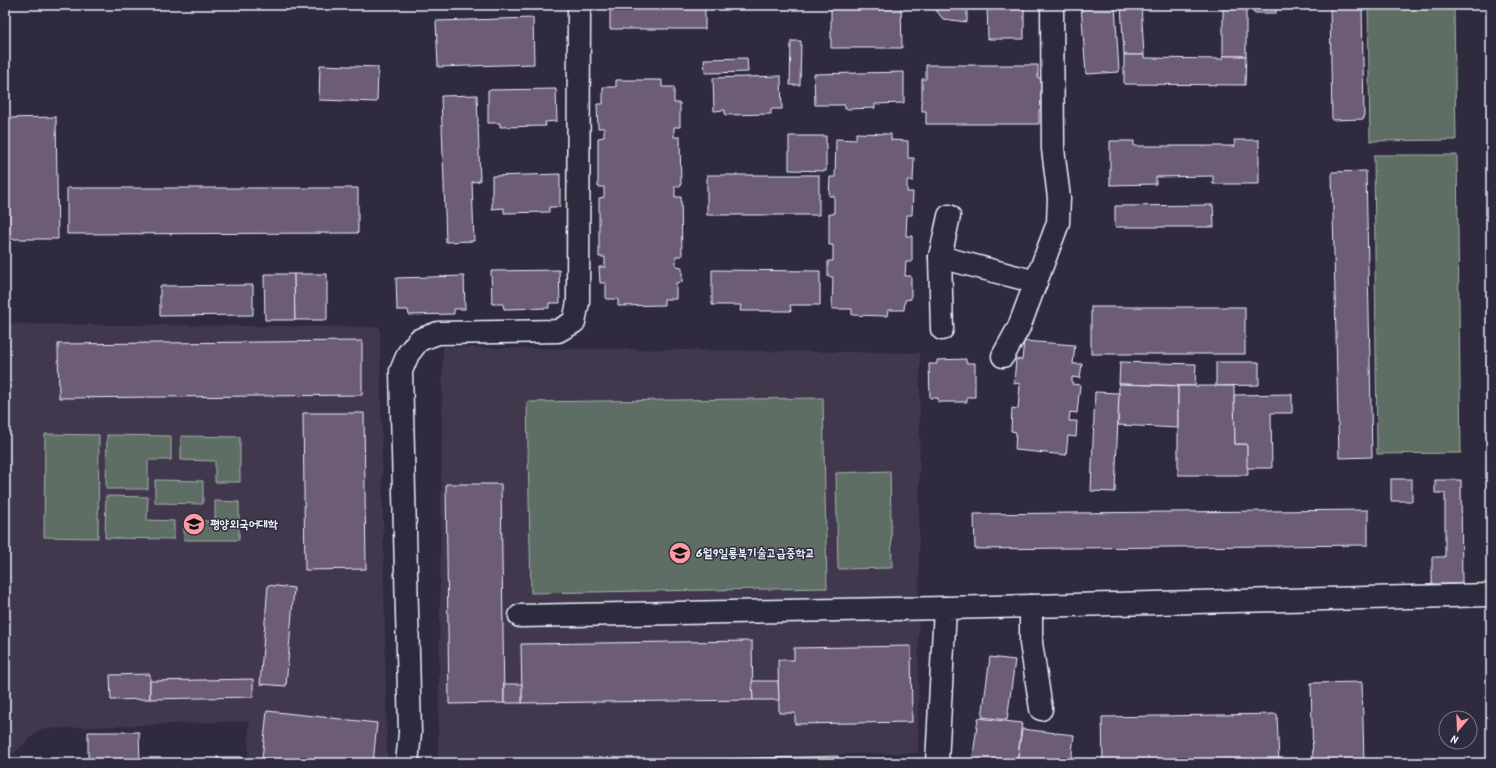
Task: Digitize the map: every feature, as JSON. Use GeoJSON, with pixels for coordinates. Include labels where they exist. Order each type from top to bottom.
{"type":"FeatureCollection","features":[{"type":"Feature","properties":{"kind":"street"},"geometry":{"type":"LineString","coordinates":[[407,763],[410,733],[401,371],[408,354],[419,340],[438,333],[558,332],[574,322],[578,302],[579,5]]}},
{"type":"Feature","properties":{"kind":"street"},"geometry":{"type":"LineString","coordinates":[[1003,356],[1019,327],[1058,223],[1059,198],[1053,150],[1052,5]]}},
{"type":"Feature","properties":{"kind":"street"},"geometry":{"type":"LineString","coordinates":[[942,329],[940,257],[949,216]]}},
{"type":"Feature","properties":{"kind":"street"},"geometry":{"type":"LineString","coordinates":[[940,257],[1036,282]]}},
{"type":"Feature","properties":{"kind":"street"},"geometry":{"type":"LineString","coordinates":[[520,616],[946,608],[1491,595]]}},
{"type":"Feature","properties":{"kind":"street"},"geometry":{"type":"LineString","coordinates":[[1031,606],[1031,643],[1041,709]]}},
{"type":"Feature","properties":{"kind":"street"},"geometry":{"type":"LineString","coordinates":[[937,763],[946,608]]}},
{"type":"Feature","properties":{"kind":"shaded area","name":"평양외국어대학"},"geometry":{"type":"Polygon","coordinates":[[[5,324],[380,327],[387,763],[248,763],[249,721],[40,729],[14,753],[5,753],[5,324]]]}},
{"type":"Feature","properties":{"kind":"shaded area","name":"6월9일룡북기술고급중학교"},"geometry":{"type":"Polygon","coordinates":[[[443,347],[920,353],[918,753],[438,760],[443,347]]]}},
{"type":"Feature","properties":{"kind":"green space"},"geometry":{"type":"Polygon","coordinates":[[[1368,5],[1454,5],[1456,140],[1370,141],[1368,5]]]}},
{"type":"Feature","properties":{"kind":"green space"},"geometry":{"type":"Polygon","coordinates":[[[1374,155],[1457,155],[1461,453],[1377,454],[1374,155]]]}},
{"type":"Feature","properties":{"kind":"green space"},"geometry":{"type":"Polygon","coordinates":[[[823,398],[827,588],[531,593],[527,402],[823,398]]]}},
{"type":"Feature","properties":{"kind":"green space"},"geometry":{"type":"Polygon","coordinates":[[[45,434],[99,435],[98,538],[44,537],[45,434]]]}},
{"type":"Feature","properties":{"kind":"green space"},"geometry":{"type":"Polygon","coordinates":[[[107,435],[171,436],[171,460],[148,460],[148,489],[106,489],[107,435]]]}},
{"type":"Feature","properties":{"kind":"green space"},"geometry":{"type":"Polygon","coordinates":[[[181,436],[240,437],[240,482],[215,482],[215,461],[181,460],[181,436]]]}},
{"type":"Feature","properties":{"kind":"green space"},"geometry":{"type":"Polygon","coordinates":[[[890,471],[892,568],[838,569],[836,473],[890,471]]]}},
{"type":"Feature","properties":{"kind":"green space"},"geometry":{"type":"Polygon","coordinates":[[[155,480],[203,481],[203,504],[155,503],[155,480]]]}},
{"type":"Feature","properties":{"kind":"green space"},"geometry":{"type":"Polygon","coordinates":[[[106,496],[148,497],[147,520],[174,521],[174,539],[105,538],[106,496]]]}},
{"type":"Feature","properties":{"kind":"green space"},"geometry":{"type":"Polygon","coordinates":[[[215,501],[239,502],[239,540],[184,540],[184,521],[215,521],[215,501]]]}},
{"type":"Feature","properties":{"kind":"building"},"geometry":{"type":"Polygon","coordinates":[[[610,5],[705,5],[705,29],[610,29],[610,5]]]}},
{"type":"Feature","properties":{"kind":"building"},"geometry":{"type":"Polygon","coordinates":[[[725,5],[789,5],[789,8],[725,9],[725,5]]]}},
{"type":"Feature","properties":{"kind":"building"},"geometry":{"type":"Polygon","coordinates":[[[831,5],[901,5],[902,48],[831,48],[831,5]]]}},
{"type":"Feature","properties":{"kind":"building"},"geometry":{"type":"Polygon","coordinates":[[[932,5],[967,5],[967,22],[943,19],[932,5]]]}},
{"type":"Feature","properties":{"kind":"building"},"geometry":{"type":"Polygon","coordinates":[[[987,5],[1024,5],[1024,39],[988,39],[987,5]]]}},
{"type":"Feature","properties":{"kind":"building"},"geometry":{"type":"Polygon","coordinates":[[[1081,5],[1115,5],[1119,72],[1086,74],[1081,5]]]}},
{"type":"Feature","properties":{"kind":"building"},"geometry":{"type":"Polygon","coordinates":[[[1121,5],[1141,5],[1144,55],[1124,55],[1121,5]]]}},
{"type":"Feature","properties":{"kind":"building"},"geometry":{"type":"Polygon","coordinates":[[[1223,5],[1246,5],[1246,56],[1223,56],[1223,5]]]}},
{"type":"Feature","properties":{"kind":"building"},"geometry":{"type":"Polygon","coordinates":[[[1254,5],[1276,5],[1276,13],[1254,13],[1254,5]]]}},
{"type":"Feature","properties":{"kind":"building"},"geometry":{"type":"Polygon","coordinates":[[[1330,5],[1362,5],[1364,119],[1332,120],[1330,5]]]}},
{"type":"Feature","properties":{"kind":"building"},"geometry":{"type":"Polygon","coordinates":[[[533,18],[534,64],[438,67],[436,21],[533,18]]]}},
{"type":"Feature","properties":{"kind":"building"},"geometry":{"type":"Polygon","coordinates":[[[791,41],[801,41],[800,85],[790,85],[791,41]]]}},
{"type":"Feature","properties":{"kind":"building"},"geometry":{"type":"Polygon","coordinates":[[[1124,55],[1144,55],[1144,58],[1223,59],[1223,56],[1246,56],[1245,85],[1124,84],[1124,55]]]}},
{"type":"Feature","properties":{"kind":"building"},"geometry":{"type":"Polygon","coordinates":[[[747,58],[748,72],[705,73],[704,59],[747,58]]]}},
{"type":"Feature","properties":{"kind":"building"},"geometry":{"type":"Polygon","coordinates":[[[320,65],[378,67],[377,102],[319,100],[320,65]]]}},
{"type":"Feature","properties":{"kind":"building"},"geometry":{"type":"Polygon","coordinates":[[[926,65],[1038,65],[1038,78],[1044,78],[1044,110],[1039,110],[1039,124],[926,124],[926,111],[922,111],[922,79],[926,79],[926,65]]]}},
{"type":"Feature","properties":{"kind":"building"},"geometry":{"type":"Polygon","coordinates":[[[904,72],[904,103],[875,104],[875,108],[845,109],[845,105],[815,105],[814,74],[904,72]]]}},
{"type":"Feature","properties":{"kind":"building"},"geometry":{"type":"Polygon","coordinates":[[[781,76],[782,109],[771,109],[771,114],[725,115],[725,110],[714,111],[713,78],[781,76]]]}},
{"type":"Feature","properties":{"kind":"building"},"geometry":{"type":"Polygon","coordinates":[[[616,80],[662,80],[662,87],[674,87],[674,103],[680,103],[680,127],[674,127],[674,137],[680,137],[681,186],[675,186],[675,197],[681,197],[682,256],[676,256],[676,266],[682,267],[682,282],[676,283],[676,299],[664,299],[664,305],[618,306],[618,299],[606,299],[606,283],[600,283],[599,267],[605,267],[605,257],[599,257],[599,198],[604,197],[604,187],[598,187],[598,138],[604,137],[604,128],[598,128],[597,104],[603,104],[603,87],[616,87],[616,80]]]}},
{"type":"Feature","properties":{"kind":"building"},"geometry":{"type":"Polygon","coordinates":[[[556,89],[557,121],[545,122],[546,126],[500,127],[500,123],[488,123],[488,90],[556,89]]]}},
{"type":"Feature","properties":{"kind":"building"},"geometry":{"type":"Polygon","coordinates":[[[477,95],[480,181],[472,182],[474,241],[446,242],[441,96],[477,95]]]}},
{"type":"Feature","properties":{"kind":"building"},"geometry":{"type":"Polygon","coordinates":[[[56,117],[58,239],[7,239],[5,118],[56,117]]]}},
{"type":"Feature","properties":{"kind":"building"},"geometry":{"type":"Polygon","coordinates":[[[856,133],[891,134],[891,140],[908,141],[908,158],[914,158],[913,181],[907,181],[907,192],[913,192],[912,215],[907,215],[906,236],[912,236],[912,262],[906,262],[905,276],[911,276],[911,299],[905,300],[904,310],[888,310],[887,316],[852,315],[852,309],[832,309],[833,277],[828,277],[828,261],[833,261],[833,245],[829,245],[829,214],[834,214],[834,196],[829,196],[830,177],[835,177],[836,139],[856,140],[856,133]]]}},
{"type":"Feature","properties":{"kind":"building"},"geometry":{"type":"Polygon","coordinates":[[[789,136],[826,136],[826,171],[789,170],[789,136]]]}},
{"type":"Feature","properties":{"kind":"building"},"geometry":{"type":"Polygon","coordinates":[[[1234,140],[1259,140],[1259,184],[1213,184],[1213,176],[1156,177],[1156,184],[1110,185],[1110,141],[1134,141],[1134,146],[1235,146],[1234,140]]]}},
{"type":"Feature","properties":{"kind":"building"},"geometry":{"type":"Polygon","coordinates":[[[1366,171],[1372,457],[1339,458],[1332,172],[1366,171]]]}},
{"type":"Feature","properties":{"kind":"building"},"geometry":{"type":"Polygon","coordinates":[[[560,174],[560,207],[549,207],[549,212],[504,213],[504,208],[492,209],[492,176],[560,174]]]}},
{"type":"Feature","properties":{"kind":"building"},"geometry":{"type":"Polygon","coordinates":[[[707,175],[819,175],[819,215],[707,215],[707,175]]]}},
{"type":"Feature","properties":{"kind":"building"},"geometry":{"type":"Polygon","coordinates":[[[67,188],[358,188],[358,233],[67,234],[67,188]]]}},
{"type":"Feature","properties":{"kind":"building"},"geometry":{"type":"Polygon","coordinates":[[[1213,205],[1214,227],[1115,227],[1115,206],[1213,205]]]}},
{"type":"Feature","properties":{"kind":"building"},"geometry":{"type":"Polygon","coordinates":[[[559,270],[560,303],[549,303],[549,308],[504,309],[503,304],[492,304],[491,271],[559,270]]]}},
{"type":"Feature","properties":{"kind":"building"},"geometry":{"type":"Polygon","coordinates":[[[712,270],[820,271],[820,305],[790,305],[791,311],[740,311],[741,305],[712,305],[712,270]]]}},
{"type":"Feature","properties":{"kind":"building"},"geometry":{"type":"Polygon","coordinates":[[[264,274],[294,274],[295,320],[265,320],[264,274]]]}},
{"type":"Feature","properties":{"kind":"building"},"geometry":{"type":"Polygon","coordinates":[[[294,274],[327,274],[327,320],[295,320],[294,274]]]}},
{"type":"Feature","properties":{"kind":"building"},"geometry":{"type":"Polygon","coordinates":[[[464,276],[465,309],[454,309],[454,314],[409,315],[408,310],[397,310],[396,278],[464,276]]]}},
{"type":"Feature","properties":{"kind":"building"},"geometry":{"type":"Polygon","coordinates":[[[253,285],[253,315],[160,316],[160,286],[253,285]]]}},
{"type":"Feature","properties":{"kind":"building"},"geometry":{"type":"Polygon","coordinates":[[[1091,307],[1245,307],[1245,354],[1091,354],[1091,307]]]}},
{"type":"Feature","properties":{"kind":"building"},"geometry":{"type":"Polygon","coordinates":[[[362,341],[362,395],[59,398],[58,344],[362,341]]]}},
{"type":"Feature","properties":{"kind":"building"},"geometry":{"type":"Polygon","coordinates":[[[1024,341],[1075,345],[1073,364],[1082,364],[1080,378],[1072,377],[1072,384],[1080,385],[1077,413],[1070,412],[1069,421],[1077,421],[1076,437],[1068,436],[1066,455],[1015,450],[1016,432],[1011,431],[1012,408],[1018,409],[1020,384],[1014,383],[1016,359],[1022,360],[1024,341]]]}},
{"type":"Feature","properties":{"kind":"building"},"geometry":{"type":"Polygon","coordinates":[[[966,359],[966,363],[975,363],[975,397],[967,397],[967,402],[938,402],[938,398],[930,398],[929,364],[937,364],[937,360],[966,359]]]}},
{"type":"Feature","properties":{"kind":"building"},"geometry":{"type":"Polygon","coordinates":[[[1120,362],[1196,364],[1195,386],[1119,384],[1120,362]]]}},
{"type":"Feature","properties":{"kind":"building"},"geometry":{"type":"Polygon","coordinates":[[[1216,362],[1259,362],[1259,385],[1216,386],[1216,362]]]}},
{"type":"Feature","properties":{"kind":"building"},"geometry":{"type":"Polygon","coordinates":[[[1119,384],[1178,386],[1178,428],[1118,425],[1119,384]]]}},
{"type":"Feature","properties":{"kind":"building"},"geometry":{"type":"Polygon","coordinates":[[[1178,386],[1234,386],[1235,444],[1247,444],[1248,475],[1178,475],[1178,386]]]}},
{"type":"Feature","properties":{"kind":"building"},"geometry":{"type":"Polygon","coordinates":[[[1095,392],[1119,393],[1115,492],[1091,491],[1095,392]]]}},
{"type":"Feature","properties":{"kind":"building"},"geometry":{"type":"Polygon","coordinates":[[[1292,394],[1292,413],[1271,413],[1272,468],[1247,468],[1247,444],[1235,444],[1234,395],[1292,394]]]}},
{"type":"Feature","properties":{"kind":"building"},"geometry":{"type":"Polygon","coordinates":[[[303,413],[364,413],[366,569],[305,570],[303,413]]]}},
{"type":"Feature","properties":{"kind":"building"},"geometry":{"type":"Polygon","coordinates":[[[1391,479],[1412,479],[1412,501],[1391,501],[1391,479]]]}},
{"type":"Feature","properties":{"kind":"building"},"geometry":{"type":"Polygon","coordinates":[[[1435,480],[1461,480],[1462,584],[1432,584],[1432,557],[1445,557],[1445,493],[1435,493],[1435,480]]]}},
{"type":"Feature","properties":{"kind":"building"},"geometry":{"type":"Polygon","coordinates":[[[446,484],[501,484],[504,703],[449,704],[446,484]]]}},
{"type":"Feature","properties":{"kind":"building"},"geometry":{"type":"Polygon","coordinates":[[[1368,510],[1368,545],[975,549],[974,514],[1368,510]]]}},
{"type":"Feature","properties":{"kind":"building"},"geometry":{"type":"Polygon","coordinates":[[[268,585],[294,588],[286,686],[260,684],[268,585]]]}},
{"type":"Feature","properties":{"kind":"building"},"geometry":{"type":"Polygon","coordinates":[[[752,641],[753,700],[522,703],[521,644],[752,641]]]}},
{"type":"Feature","properties":{"kind":"building"},"geometry":{"type":"Polygon","coordinates":[[[911,646],[912,722],[795,724],[795,713],[779,713],[778,660],[794,660],[794,648],[911,646]]]}},
{"type":"Feature","properties":{"kind":"building"},"geometry":{"type":"Polygon","coordinates":[[[990,657],[1015,660],[1007,720],[982,717],[990,657]]]}},
{"type":"Feature","properties":{"kind":"building"},"geometry":{"type":"Polygon","coordinates":[[[150,674],[150,699],[111,700],[110,675],[150,674]]]}},
{"type":"Feature","properties":{"kind":"building"},"geometry":{"type":"Polygon","coordinates":[[[253,679],[253,697],[150,699],[150,681],[253,679]]]}},
{"type":"Feature","properties":{"kind":"building"},"geometry":{"type":"Polygon","coordinates":[[[752,681],[778,681],[779,700],[753,700],[752,681]]]}},
{"type":"Feature","properties":{"kind":"building"},"geometry":{"type":"Polygon","coordinates":[[[1362,682],[1364,763],[1313,763],[1311,683],[1362,682]]]}},
{"type":"Feature","properties":{"kind":"building"},"geometry":{"type":"Polygon","coordinates":[[[504,684],[522,684],[522,703],[504,703],[504,684]]]}},
{"type":"Feature","properties":{"kind":"building"},"geometry":{"type":"Polygon","coordinates":[[[267,711],[377,723],[373,763],[300,763],[262,759],[267,711]]]}},
{"type":"Feature","properties":{"kind":"building"},"geometry":{"type":"Polygon","coordinates":[[[1277,714],[1279,763],[1103,763],[1102,717],[1277,714]]]}},
{"type":"Feature","properties":{"kind":"building"},"geometry":{"type":"Polygon","coordinates":[[[978,718],[1022,723],[1017,763],[972,763],[978,718]]]}},
{"type":"Feature","properties":{"kind":"building"},"geometry":{"type":"Polygon","coordinates":[[[1022,729],[1074,735],[1071,763],[1017,763],[1022,729]]]}},
{"type":"Feature","properties":{"kind":"building"},"geometry":{"type":"Polygon","coordinates":[[[88,732],[139,732],[140,763],[88,763],[88,732]]]}},
{"type":"Feature","properties":{"kind":"building"},"geometry":{"type":"Polygon","coordinates":[[[838,756],[839,763],[602,762],[838,756]]]}},
{"type":"Feature","properties":{"kind":"building"},"geometry":{"type":"Polygon","coordinates":[[[217,757],[241,757],[241,763],[217,763],[217,757]]]}},
{"type":"Feature","properties":{"kind":"place","name":"평양외국어대학"},"geometry":{"type":"Point","coordinates":[194,524]}},
{"type":"Feature","properties":{"kind":"place","name":"6월9일룡북기술고급중학교"},"geometry":{"type":"Point","coordinates":[680,553]}}]}
